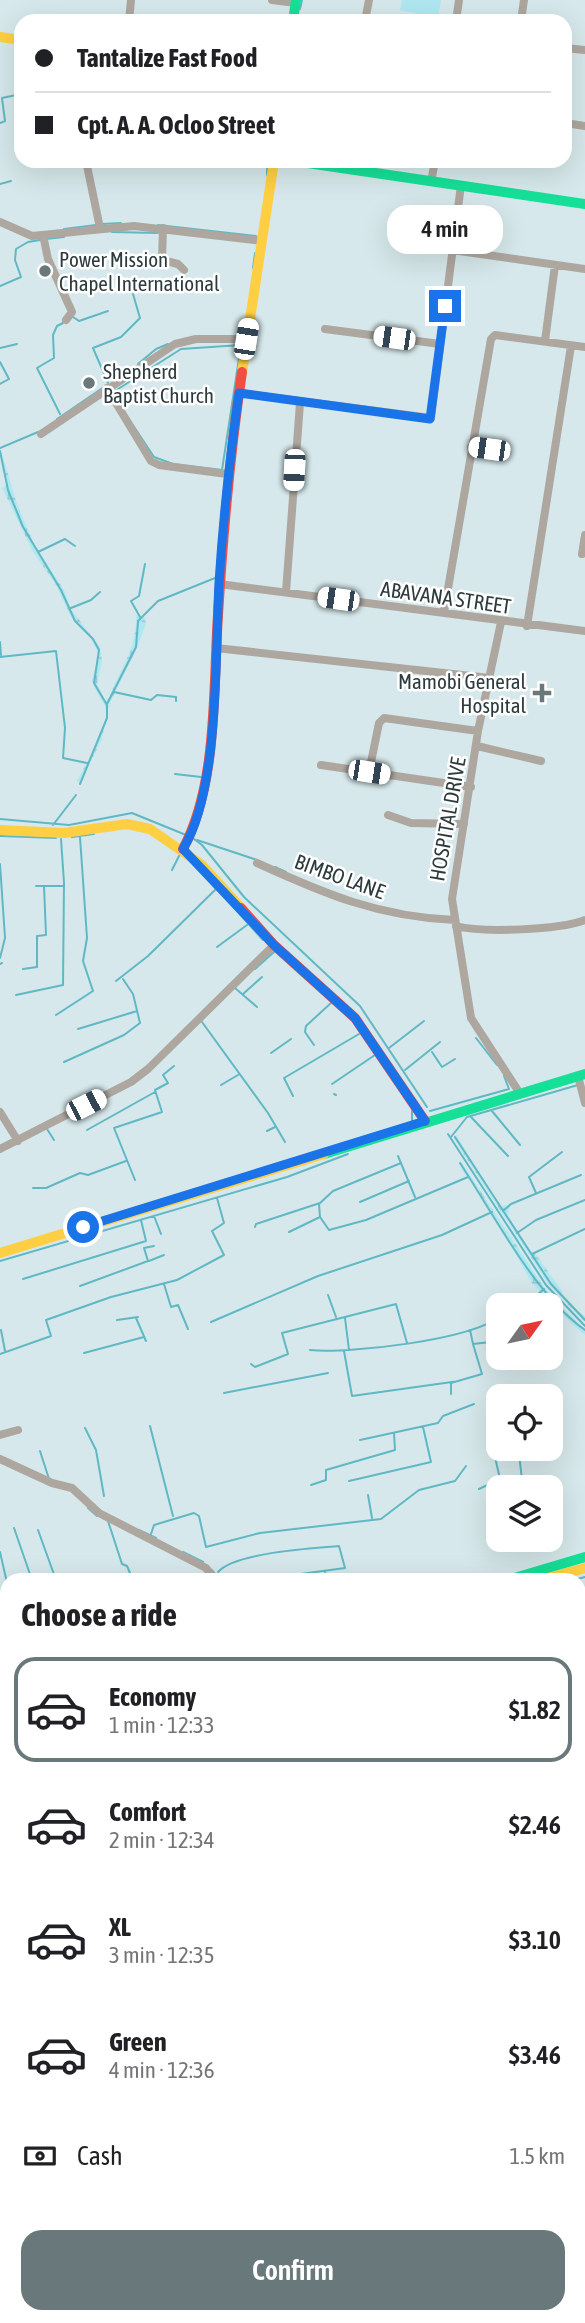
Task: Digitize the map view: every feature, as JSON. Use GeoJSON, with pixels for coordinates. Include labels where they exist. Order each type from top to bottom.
{"type":"FeatureCollection","features":[{"type":"Feature","properties":{"kind":"street"},"geometry":{"type":"LineString","coordinates":[[272,0],[296,2]]}},
{"type":"Feature","properties":{"kind":"street"},"geometry":{"type":"LineString","coordinates":[[87,168],[100,228]]}},
{"type":"Feature","properties":{"kind":"street"},"geometry":{"type":"LineString","coordinates":[[186,845],[195,827],[208,764],[227,474],[273,168]]}},
{"type":"Feature","properties":{"kind":"street"},"geometry":{"type":"LineString","coordinates":[[340,168],[585,204]]}},
{"type":"Feature","properties":{"kind":"street"},"geometry":{"type":"LineString","coordinates":[[431,182],[434,168]]}},
{"type":"Feature","properties":{"kind":"street"},"geometry":{"type":"LineString","coordinates":[[239,393],[430,419],[461,185]]}},
{"type":"Feature","properties":{"kind":"street"},"geometry":{"type":"LineString","coordinates":[[0,222],[32,236],[100,228],[163,228],[262,241]]}},
{"type":"Feature","properties":{"kind":"street"},"geometry":{"type":"LineString","coordinates":[[163,228],[162,260],[178,264],[184,270]]}},
{"type":"Feature","properties":{"kind":"street"},"geometry":{"type":"LineString","coordinates":[[43,235],[48,259],[72,312],[66,320]]}},
{"type":"Feature","properties":{"kind":"street"},"geometry":{"type":"LineString","coordinates":[[452,250],[585,269]]}},
{"type":"Feature","properties":{"kind":"street"},"geometry":{"type":"LineString","coordinates":[[545,341],[555,265]]}},
{"type":"Feature","properties":{"kind":"street"},"geometry":{"type":"LineString","coordinates":[[325,329],[440,344]]}},
{"type":"Feature","properties":{"kind":"street"},"geometry":{"type":"LineString","coordinates":[[444,612],[491,338],[495,335],[585,347]]}},
{"type":"Feature","properties":{"kind":"street"},"geometry":{"type":"LineString","coordinates":[[41,434],[107,388],[181,342],[196,339],[246,339]]}},
{"type":"Feature","properties":{"kind":"street"},"geometry":{"type":"LineString","coordinates":[[527,626],[571,345]]}},
{"type":"Feature","properties":{"kind":"street"},"geometry":{"type":"LineString","coordinates":[[107,388],[151,461],[159,465],[227,474]]}},
{"type":"Feature","properties":{"kind":"street"},"geometry":{"type":"LineString","coordinates":[[286,592],[299,403]]}},
{"type":"Feature","properties":{"kind":"street"},"geometry":{"type":"LineString","coordinates":[[471,447],[508,452]]}},
{"type":"Feature","properties":{"kind":"street"},"geometry":{"type":"LineString","coordinates":[[582,554],[585,535]]}},
{"type":"Feature","properties":{"kind":"street","name":"ABAVANA STREET"},"geometry":{"type":"LineString","coordinates":[[219,584],[444,612],[527,626],[585,631]]}},
{"type":"Feature","properties":{"kind":"street","name":"HOSPITAL DRIVE"},"geometry":{"type":"LineString","coordinates":[[501,622],[478,731],[471,788],[453,887],[455,923],[471,1018],[519,1092]]}},
{"type":"Feature","properties":{"kind":"street"},"geometry":{"type":"LineString","coordinates":[[216,648],[490,678]]}},
{"type":"Feature","properties":{"kind":"street"},"geometry":{"type":"LineString","coordinates":[[369,772],[379,723],[384,718],[478,731]]}},
{"type":"Feature","properties":{"kind":"street"},"geometry":{"type":"LineString","coordinates":[[477,746],[541,761]]}},
{"type":"Feature","properties":{"kind":"street"},"geometry":{"type":"LineString","coordinates":[[321,765],[471,788]]}},
{"type":"Feature","properties":{"kind":"street"},"geometry":{"type":"LineString","coordinates":[[388,814],[411,823],[464,824]]}},
{"type":"Feature","properties":{"kind":"street"},"geometry":{"type":"LineString","coordinates":[[0,830],[64,833],[127,824],[150,829],[186,845],[274,945],[355,1018],[425,1121]]}},
{"type":"Feature","properties":{"kind":"street","name":"BIMBO LANE"},"geometry":{"type":"LineString","coordinates":[[257,863],[362,907],[402,915],[499,929],[571,925],[585,920]]}},
{"type":"Feature","properties":{"kind":"street"},"geometry":{"type":"LineString","coordinates":[[0,1149],[131,1082],[148,1069],[274,945]]}},
{"type":"Feature","properties":{"kind":"street"},"geometry":{"type":"LineString","coordinates":[[0,1253],[519,1092],[582,1075],[585,1103]]}},
{"type":"Feature","properties":{"kind":"street"},"geometry":{"type":"LineString","coordinates":[[0,1112],[18,1141]]}},
{"type":"Feature","properties":{"kind":"street"},"geometry":{"type":"LineString","coordinates":[[0,1435],[19,1430]]}},
{"type":"Feature","properties":{"kind":"street"},"geometry":{"type":"LineString","coordinates":[[0,1460],[52,1483],[72,1488],[99,1513],[206,1568],[210,1573]]}},
{"type":"Feature","properties":{"kind":"street"},"geometry":{"type":"LineString","coordinates":[[531,1573],[585,1557]]}},
{"type":"Feature","properties":{"kind":"street"},"geometry":{"type":"LineString","coordinates":[[566,1573],[585,1568]]}},
{"type":"Feature","properties":{"kind":"green space"},"geometry":{"type":"Polygon","coordinates":[[[402,0],[441,0],[439,14],[400,10],[402,0]]]}},
{"type":"Feature","properties":{"kind":"green space"},"geometry":{"type":"Polygon","coordinates":[[[0,447],[17,504],[34,544],[64,590],[71,609],[100,647],[102,661],[97,684],[105,700],[109,698],[131,648],[136,615],[145,618],[146,624],[137,648],[109,705],[102,739],[80,783],[77,781],[105,721],[104,704],[92,680],[99,654],[90,637],[71,617],[55,583],[33,552],[2,488],[7,484],[0,447]]]}},
{"type":"Feature","properties":{"kind":"green space"},"geometry":{"type":"Polygon","coordinates":[[[456,1135],[500,1206],[510,1205],[508,1216],[531,1253],[535,1253],[562,1293],[557,1293],[549,1285],[453,1137],[456,1135]]]}},
{"type":"Feature","properties":{"kind":"green space"},"geometry":{"type":"Polygon","coordinates":[[[460,1160],[549,1293],[543,1293],[532,1283],[491,1212],[463,1172],[460,1160]]]}},
{"type":"Feature","properties":{"kind":"green space"},"geometry":{"type":"Polygon","coordinates":[[[564,1299],[585,1316],[585,1322],[564,1300],[564,1299]]]}},
{"type":"Feature","properties":{"kind":"green space"},"geometry":{"type":"Polygon","coordinates":[[[564,1308],[585,1330],[585,1335],[564,1317],[564,1308]]]}},
{"type":"Feature","properties":{"kind":"waterway"},"geometry":{"type":"LineString","coordinates":[[300,9],[302,0]]}},
{"type":"Feature","properties":{"kind":"waterway"},"geometry":{"type":"LineString","coordinates":[[0,123],[5,121],[2,98],[14,95]]}},
{"type":"Feature","properties":{"kind":"waterway"},"geometry":{"type":"LineString","coordinates":[[267,168],[267,175]]}},
{"type":"Feature","properties":{"kind":"waterway"},"geometry":{"type":"LineString","coordinates":[[0,184],[11,181]]}},
{"type":"Feature","properties":{"kind":"waterway"},"geometry":{"type":"LineString","coordinates":[[102,224],[121,223]]}},
{"type":"Feature","properties":{"kind":"waterway"},"geometry":{"type":"LineString","coordinates":[[64,229],[96,225]]}},
{"type":"Feature","properties":{"kind":"waterway"},"geometry":{"type":"LineString","coordinates":[[158,225],[256,236]]}},
{"type":"Feature","properties":{"kind":"waterway"},"geometry":{"type":"LineString","coordinates":[[112,232],[158,233]]}},
{"type":"Feature","properties":{"kind":"waterway"},"geometry":{"type":"LineString","coordinates":[[46,239],[64,237]]}},
{"type":"Feature","properties":{"kind":"waterway"},"geometry":{"type":"LineString","coordinates":[[0,286],[21,277],[15,260],[16,249],[28,242],[40,240]]}},
{"type":"Feature","properties":{"kind":"waterway"},"geometry":{"type":"LineString","coordinates":[[253,268],[255,253]]}},
{"type":"Feature","properties":{"kind":"waterway"},"geometry":{"type":"LineString","coordinates":[[108,383],[93,348],[121,337],[140,318],[133,294]]}},
{"type":"Feature","properties":{"kind":"waterway"},"geometry":{"type":"LineString","coordinates":[[73,317],[79,321],[108,311]]}},
{"type":"Feature","properties":{"kind":"waterway"},"geometry":{"type":"LineString","coordinates":[[60,414],[37,368],[54,358],[53,335],[57,326],[63,323]]}},
{"type":"Feature","properties":{"kind":"waterway"},"geometry":{"type":"LineString","coordinates":[[0,348],[17,344]]}},
{"type":"Feature","properties":{"kind":"waterway"},"geometry":{"type":"LineString","coordinates":[[138,364],[156,349],[168,344]]}},
{"type":"Feature","properties":{"kind":"waterway"},"geometry":{"type":"LineString","coordinates":[[241,345],[222,470],[173,464],[154,457],[119,404],[115,391],[181,349],[241,345]]}},
{"type":"Feature","properties":{"kind":"waterway"},"geometry":{"type":"LineString","coordinates":[[0,362],[9,379],[0,384]]}},
{"type":"Feature","properties":{"kind":"waterway"},"geometry":{"type":"LineString","coordinates":[[57,419],[104,387]]}},
{"type":"Feature","properties":{"kind":"waterway"},"geometry":{"type":"LineString","coordinates":[[0,448],[38,432]]}},
{"type":"Feature","properties":{"kind":"waterway"},"geometry":{"type":"LineString","coordinates":[[0,451],[8,490],[23,527],[61,590],[75,621],[93,639],[99,650],[94,683],[107,705],[107,718],[80,784]]}},
{"type":"Feature","properties":{"kind":"waterway"},"geometry":{"type":"LineString","coordinates":[[38,552],[65,539],[75,546]]}},
{"type":"Feature","properties":{"kind":"waterway"},"geometry":{"type":"LineString","coordinates":[[140,617],[131,601],[139,596],[145,564]]}},
{"type":"Feature","properties":{"kind":"waterway"},"geometry":{"type":"LineString","coordinates":[[138,621],[158,601],[215,578]]}},
{"type":"Feature","properties":{"kind":"waterway"},"geometry":{"type":"LineString","coordinates":[[71,608],[91,600],[100,592]]}},
{"type":"Feature","properties":{"kind":"waterway"},"geometry":{"type":"LineString","coordinates":[[107,704],[136,647],[138,622]]}},
{"type":"Feature","properties":{"kind":"waterway"},"geometry":{"type":"LineString","coordinates":[[0,642],[1,655]]}},
{"type":"Feature","properties":{"kind":"waterway"},"geometry":{"type":"LineString","coordinates":[[0,657],[56,651],[65,728],[63,758],[87,763]]}},
{"type":"Feature","properties":{"kind":"waterway"},"geometry":{"type":"LineString","coordinates":[[114,692],[151,700],[157,695],[176,697],[176,701]]}},
{"type":"Feature","properties":{"kind":"waterway"},"geometry":{"type":"LineString","coordinates":[[175,774],[201,777]]}},
{"type":"Feature","properties":{"kind":"waterway"},"geometry":{"type":"LineString","coordinates":[[53,825],[76,795]]}},
{"type":"Feature","properties":{"kind":"waterway"},"geometry":{"type":"LineString","coordinates":[[0,819],[69,825],[132,813],[186,835]]}},
{"type":"Feature","properties":{"kind":"waterway"},"geometry":{"type":"LineString","coordinates":[[72,837],[94,834]]}},
{"type":"Feature","properties":{"kind":"waterway"},"geometry":{"type":"LineString","coordinates":[[0,836],[56,838]]}},
{"type":"Feature","properties":{"kind":"waterway"},"geometry":{"type":"LineString","coordinates":[[56,1015],[93,991],[83,961],[87,938],[80,837]]}},
{"type":"Feature","properties":{"kind":"waterway"},"geometry":{"type":"LineString","coordinates":[[16,995],[63,985],[64,883],[61,839]]}},
{"type":"Feature","properties":{"kind":"waterway"},"geometry":{"type":"LineString","coordinates":[[194,839],[202,845],[244,897],[360,1006],[427,1107]]}},
{"type":"Feature","properties":{"kind":"waterway"},"geometry":{"type":"LineString","coordinates":[[197,840],[257,860]]}},
{"type":"Feature","properties":{"kind":"waterway"},"geometry":{"type":"LineString","coordinates":[[172,870],[181,852]]}},
{"type":"Feature","properties":{"kind":"waterway"},"geometry":{"type":"LineString","coordinates":[[0,864],[5,938],[0,958]]}},
{"type":"Feature","properties":{"kind":"waterway"},"geometry":{"type":"LineString","coordinates":[[275,867],[286,872]]}},
{"type":"Feature","properties":{"kind":"waterway"},"geometry":{"type":"LineString","coordinates":[[36,886],[63,886]]}},
{"type":"Feature","properties":{"kind":"waterway"},"geometry":{"type":"LineString","coordinates":[[23,969],[37,967],[37,936],[46,935],[44,886]]}},
{"type":"Feature","properties":{"kind":"waterway"},"geometry":{"type":"LineString","coordinates":[[116,981],[148,956],[216,889]]}},
{"type":"Feature","properties":{"kind":"waterway"},"geometry":{"type":"LineString","coordinates":[[227,900],[263,940]]}},
{"type":"Feature","properties":{"kind":"waterway"},"geometry":{"type":"LineString","coordinates":[[217,947],[247,925]]}},
{"type":"Feature","properties":{"kind":"waterway"},"geometry":{"type":"LineString","coordinates":[[255,969],[274,952]]}},
{"type":"Feature","properties":{"kind":"waterway"},"geometry":{"type":"LineString","coordinates":[[243,994],[262,977]]}},
{"type":"Feature","properties":{"kind":"waterway"},"geometry":{"type":"LineString","coordinates":[[64,1062],[124,1035],[140,1023],[133,994],[123,979]]}},
{"type":"Feature","properties":{"kind":"waterway"},"geometry":{"type":"LineString","coordinates":[[235,988],[257,1007]]}},
{"type":"Feature","properties":{"kind":"waterway"},"geometry":{"type":"LineString","coordinates":[[314,1045],[305,1032],[306,1026],[331,1003]]}},
{"type":"Feature","properties":{"kind":"waterway"},"geometry":{"type":"LineString","coordinates":[[78,1029],[137,1011]]}},
{"type":"Feature","properties":{"kind":"waterway"},"geometry":{"type":"LineString","coordinates":[[389,1048],[424,1021]]}},
{"type":"Feature","properties":{"kind":"waterway"},"geometry":{"type":"LineString","coordinates":[[202,1022],[268,1113],[285,1142]]}},
{"type":"Feature","properties":{"kind":"waterway"},"geometry":{"type":"LineString","coordinates":[[293,1096],[284,1078],[359,1034]]}},
{"type":"Feature","properties":{"kind":"waterway"},"geometry":{"type":"LineString","coordinates":[[476,1038],[497,1065]]}},
{"type":"Feature","properties":{"kind":"waterway"},"geometry":{"type":"LineString","coordinates":[[271,1053],[291,1039]]}},
{"type":"Feature","properties":{"kind":"waterway"},"geometry":{"type":"LineString","coordinates":[[405,1070],[440,1042]]}},
{"type":"Feature","properties":{"kind":"waterway"},"geometry":{"type":"LineString","coordinates":[[432,1052],[442,1067],[455,1059]]}},
{"type":"Feature","properties":{"kind":"waterway"},"geometry":{"type":"LineString","coordinates":[[332,1084],[375,1055]]}},
{"type":"Feature","properties":{"kind":"waterway"},"geometry":{"type":"LineString","coordinates":[[135,1180],[114,1128],[162,1112],[155,1090],[168,1083],[163,1075],[174,1066]]}},
{"type":"Feature","properties":{"kind":"waterway"},"geometry":{"type":"LineString","coordinates":[[221,1085],[238,1075]]}},
{"type":"Feature","properties":{"kind":"waterway"},"geometry":{"type":"LineString","coordinates":[[430,1111],[509,1089],[504,1076]]}},
{"type":"Feature","properties":{"kind":"waterway"},"geometry":{"type":"LineString","coordinates":[[451,1137],[467,1117],[578,1085]]}},
{"type":"Feature","properties":{"kind":"waterway"},"geometry":{"type":"LineString","coordinates":[[87,1130],[155,1092]]}},
{"type":"Feature","properties":{"kind":"waterway"},"geometry":{"type":"LineString","coordinates":[[412,1111],[412,1122]]}},
{"type":"Feature","properties":{"kind":"waterway"},"geometry":{"type":"LineString","coordinates":[[492,1111],[520,1145]]}},
{"type":"Feature","properties":{"kind":"waterway"},"geometry":{"type":"LineString","coordinates":[[471,1117],[508,1156]]}},
{"type":"Feature","properties":{"kind":"waterway"},"geometry":{"type":"LineString","coordinates":[[267,1131],[275,1127]]}},
{"type":"Feature","properties":{"kind":"waterway"},"geometry":{"type":"LineString","coordinates":[[47,1129],[54,1140]]}},
{"type":"Feature","properties":{"kind":"waterway"},"geometry":{"type":"LineString","coordinates":[[448,1134],[546,1285],[585,1326]]}},
{"type":"Feature","properties":{"kind":"waterway"},"geometry":{"type":"LineString","coordinates":[[455,1137],[551,1284],[585,1320]]}},
{"type":"Feature","properties":{"kind":"waterway"},"geometry":{"type":"LineString","coordinates":[[536,1193],[529,1177],[562,1152]]}},
{"type":"Feature","properties":{"kind":"waterway"},"geometry":{"type":"LineString","coordinates":[[0,1261],[287,1177],[348,1154]]}},
{"type":"Feature","properties":{"kind":"waterway"},"geometry":{"type":"LineString","coordinates":[[398,1156],[415,1197]]}},
{"type":"Feature","properties":{"kind":"waterway"},"geometry":{"type":"LineString","coordinates":[[33,1188],[46,1188],[80,1173],[88,1175],[126,1161]]}},
{"type":"Feature","properties":{"kind":"waterway"},"geometry":{"type":"LineString","coordinates":[[289,1232],[320,1217],[319,1204],[333,1191],[401,1163]]}},
{"type":"Feature","properties":{"kind":"waterway"},"geometry":{"type":"LineString","coordinates":[[460,1163],[532,1275],[567,1315],[585,1330]]}},
{"type":"Feature","properties":{"kind":"waterway"},"geometry":{"type":"LineString","coordinates":[[503,1211],[511,1204],[581,1175]]}},
{"type":"Feature","properties":{"kind":"waterway"},"geometry":{"type":"LineString","coordinates":[[320,1217],[329,1230],[366,1220],[468,1177]]}},
{"type":"Feature","properties":{"kind":"waterway"},"geometry":{"type":"LineString","coordinates":[[360,1202],[409,1181]]}},
{"type":"Feature","properties":{"kind":"waterway"},"geometry":{"type":"LineString","coordinates":[[0,1354],[51,1336],[46,1320],[111,1297],[177,1280],[224,1255],[212,1231],[224,1223],[217,1198]]}},
{"type":"Feature","properties":{"kind":"waterway"},"geometry":{"type":"LineString","coordinates":[[517,1233],[536,1220],[585,1200]]}},
{"type":"Feature","properties":{"kind":"waterway"},"geometry":{"type":"LineString","coordinates":[[255,1227],[256,1224],[320,1203]]}},
{"type":"Feature","properties":{"kind":"waterway"},"geometry":{"type":"LineString","coordinates":[[211,1322],[318,1276],[442,1235],[492,1212]]}},
{"type":"Feature","properties":{"kind":"waterway"},"geometry":{"type":"LineString","coordinates":[[154,1216],[161,1234]]}},
{"type":"Feature","properties":{"kind":"waterway"},"geometry":{"type":"LineString","coordinates":[[23,1279],[146,1241],[141,1220]]}},
{"type":"Feature","properties":{"kind":"waterway"},"geometry":{"type":"LineString","coordinates":[[532,1254],[585,1229]]}},
{"type":"Feature","properties":{"kind":"waterway"},"geometry":{"type":"LineString","coordinates":[[80,1286],[148,1261],[144,1248],[154,1246]]}},
{"type":"Feature","properties":{"kind":"waterway"},"geometry":{"type":"LineString","coordinates":[[149,1261],[164,1255]]}},
{"type":"Feature","properties":{"kind":"waterway"},"geometry":{"type":"LineString","coordinates":[[164,1284],[171,1307],[178,1305],[188,1329]]}},
{"type":"Feature","properties":{"kind":"waterway"},"geometry":{"type":"LineString","coordinates":[[539,1293],[544,1289]]}},
{"type":"Feature","properties":{"kind":"waterway"},"geometry":{"type":"LineString","coordinates":[[328,1295],[336,1317]]}},
{"type":"Feature","properties":{"kind":"waterway"},"geometry":{"type":"LineString","coordinates":[[251,1364],[255,1367],[288,1354],[282,1333],[396,1304],[407,1343]]}},
{"type":"Feature","properties":{"kind":"waterway"},"geometry":{"type":"LineString","coordinates":[[117,1320],[138,1317]]}},
{"type":"Feature","properties":{"kind":"waterway"},"geometry":{"type":"LineString","coordinates":[[136,1318],[146,1341]]}},
{"type":"Feature","properties":{"kind":"waterway"},"geometry":{"type":"LineString","coordinates":[[345,1318],[349,1350]]}},
{"type":"Feature","properties":{"kind":"waterway"},"geometry":{"type":"LineString","coordinates":[[310,1350],[352,1350],[408,1344],[436,1339],[486,1324]]}},
{"type":"Feature","properties":{"kind":"waterway"},"geometry":{"type":"LineString","coordinates":[[1,1330],[5,1351]]}},
{"type":"Feature","properties":{"kind":"waterway"},"geometry":{"type":"LineString","coordinates":[[470,1330],[473,1344],[486,1342]]}},
{"type":"Feature","properties":{"kind":"waterway"},"geometry":{"type":"LineString","coordinates":[[84,1353],[144,1337]]}},
{"type":"Feature","properties":{"kind":"waterway"},"geometry":{"type":"LineString","coordinates":[[451,1394],[451,1383],[482,1374],[473,1344]]}},
{"type":"Feature","properties":{"kind":"waterway"},"geometry":{"type":"LineString","coordinates":[[344,1351],[352,1396],[459,1381]]}},
{"type":"Feature","properties":{"kind":"waterway"},"geometry":{"type":"LineString","coordinates":[[224,1393],[328,1373]]}},
{"type":"Feature","properties":{"kind":"waterway"},"geometry":{"type":"LineString","coordinates":[[360,1440],[438,1423],[443,1416],[474,1404]]}},
{"type":"Feature","properties":{"kind":"waterway"},"geometry":{"type":"LineString","coordinates":[[150,1426],[173,1516]]}},
{"type":"Feature","properties":{"kind":"waterway"},"geometry":{"type":"LineString","coordinates":[[349,1481],[431,1462],[423,1427]]}},
{"type":"Feature","properties":{"kind":"waterway"},"geometry":{"type":"LineString","coordinates":[[85,1428],[96,1450],[104,1496]]}},
{"type":"Feature","properties":{"kind":"waterway"},"geometry":{"type":"LineString","coordinates":[[311,1485],[326,1480],[326,1470],[395,1450],[394,1433]]}},
{"type":"Feature","properties":{"kind":"waterway"},"geometry":{"type":"LineString","coordinates":[[40,1451],[49,1479]]}},
{"type":"Feature","properties":{"kind":"waterway"},"geometry":{"type":"LineString","coordinates":[[479,1489],[500,1479],[496,1461]]}},
{"type":"Feature","properties":{"kind":"waterway"},"geometry":{"type":"LineString","coordinates":[[520,1461],[521,1475]]}},
{"type":"Feature","properties":{"kind":"waterway"},"geometry":{"type":"LineString","coordinates":[[151,1534],[154,1525],[194,1513],[199,1516],[206,1547],[260,1533],[381,1519],[419,1490],[455,1481],[466,1466]]}},
{"type":"Feature","properties":{"kind":"waterway"},"geometry":{"type":"LineString","coordinates":[[368,1495],[372,1518]]}},
{"type":"Feature","properties":{"kind":"waterway"},"geometry":{"type":"LineString","coordinates":[[88,1508],[97,1516]]}},
{"type":"Feature","properties":{"kind":"waterway"},"geometry":{"type":"LineString","coordinates":[[108,1521],[122,1564],[127,1566],[130,1573]]}},
{"type":"Feature","properties":{"kind":"waterway"},"geometry":{"type":"LineString","coordinates":[[14,1528],[30,1573]]}},
{"type":"Feature","properties":{"kind":"waterway"},"geometry":{"type":"LineString","coordinates":[[38,1530],[53,1573]]}},
{"type":"Feature","properties":{"kind":"waterway"},"geometry":{"type":"LineString","coordinates":[[139,1530],[156,1538]]}},
{"type":"Feature","properties":{"kind":"waterway"},"geometry":{"type":"LineString","coordinates":[[218,1572],[240,1560],[256,1556],[339,1546],[345,1568],[308,1573]]}},
{"type":"Feature","properties":{"kind":"waterway"},"geometry":{"type":"LineString","coordinates":[[0,1552],[5,1573]]}},
{"type":"Feature","properties":{"kind":"waterway"},"geometry":{"type":"LineString","coordinates":[[183,1552],[203,1562]]}},
{"type":"Feature","properties":{"kind":"waterway"},"geometry":{"type":"LineString","coordinates":[[0,1627],[0,1651]]}},
{"type":"Feature","properties":{"kind":"traffic: fast"},"geometry":{"type":"LineString","coordinates":[[294,14],[296,0]]}},
{"type":"Feature","properties":{"kind":"traffic: fast"},"geometry":{"type":"LineString","coordinates":[[341,168],[585,204]]}},
{"type":"Feature","properties":{"kind":"traffic: fast"},"geometry":{"type":"LineString","coordinates":[[324,1154],[585,1074]]}},
{"type":"Feature","properties":{"kind":"traffic: fast"},"geometry":{"type":"LineString","coordinates":[[531,1573],[585,1557]]}},
{"type":"Feature","properties":{"kind":"traffic: slow"},"geometry":{"type":"LineString","coordinates":[[0,37],[14,39]]}},
{"type":"Feature","properties":{"kind":"traffic: slow"},"geometry":{"type":"LineString","coordinates":[[242,372],[273,168]]}},
{"type":"Feature","properties":{"kind":"traffic: slow"},"geometry":{"type":"LineString","coordinates":[[0,830],[64,833],[127,824],[150,829],[202,865],[241,908]]}},
{"type":"Feature","properties":{"kind":"traffic: slow"},"geometry":{"type":"LineString","coordinates":[[0,1253],[324,1154]]}},
{"type":"Feature","properties":{"kind":"traffic: slow"},"geometry":{"type":"LineString","coordinates":[[566,1573],[585,1568]]}},
{"type":"Feature","properties":{"kind":"traffic: jam"},"geometry":{"type":"LineString","coordinates":[[183,849],[203,795],[212,735],[225,523],[242,372]]}},
{"type":"Feature","properties":{"kind":"traffic: jam"},"geometry":{"type":"LineString","coordinates":[[241,908],[274,945],[355,1018],[425,1121]]}},
{"type":"Feature","properties":{"kind":"place","name":"Power Mission Chapel International"},"geometry":{"type":"Point","coordinates":[45,271]}},
{"type":"Feature","properties":{"kind":"place","name":"Shepherd Baptist Church"},"geometry":{"type":"Point","coordinates":[89,383]}},
{"type":"Feature","properties":{"kind":"place","name":"Mamobi General Hospital"},"geometry":{"type":"Point","coordinates":[542,693]}},
{"type":"Feature","properties":{"kind":"route"},"geometry":{"type":"LineString","coordinates":[[83,1227],[425,1121],[355,1018],[274,945],[202,865],[183,849],[195,827],[208,764],[227,474],[239,393],[428,420],[432,415],[445,306]]}}]}
